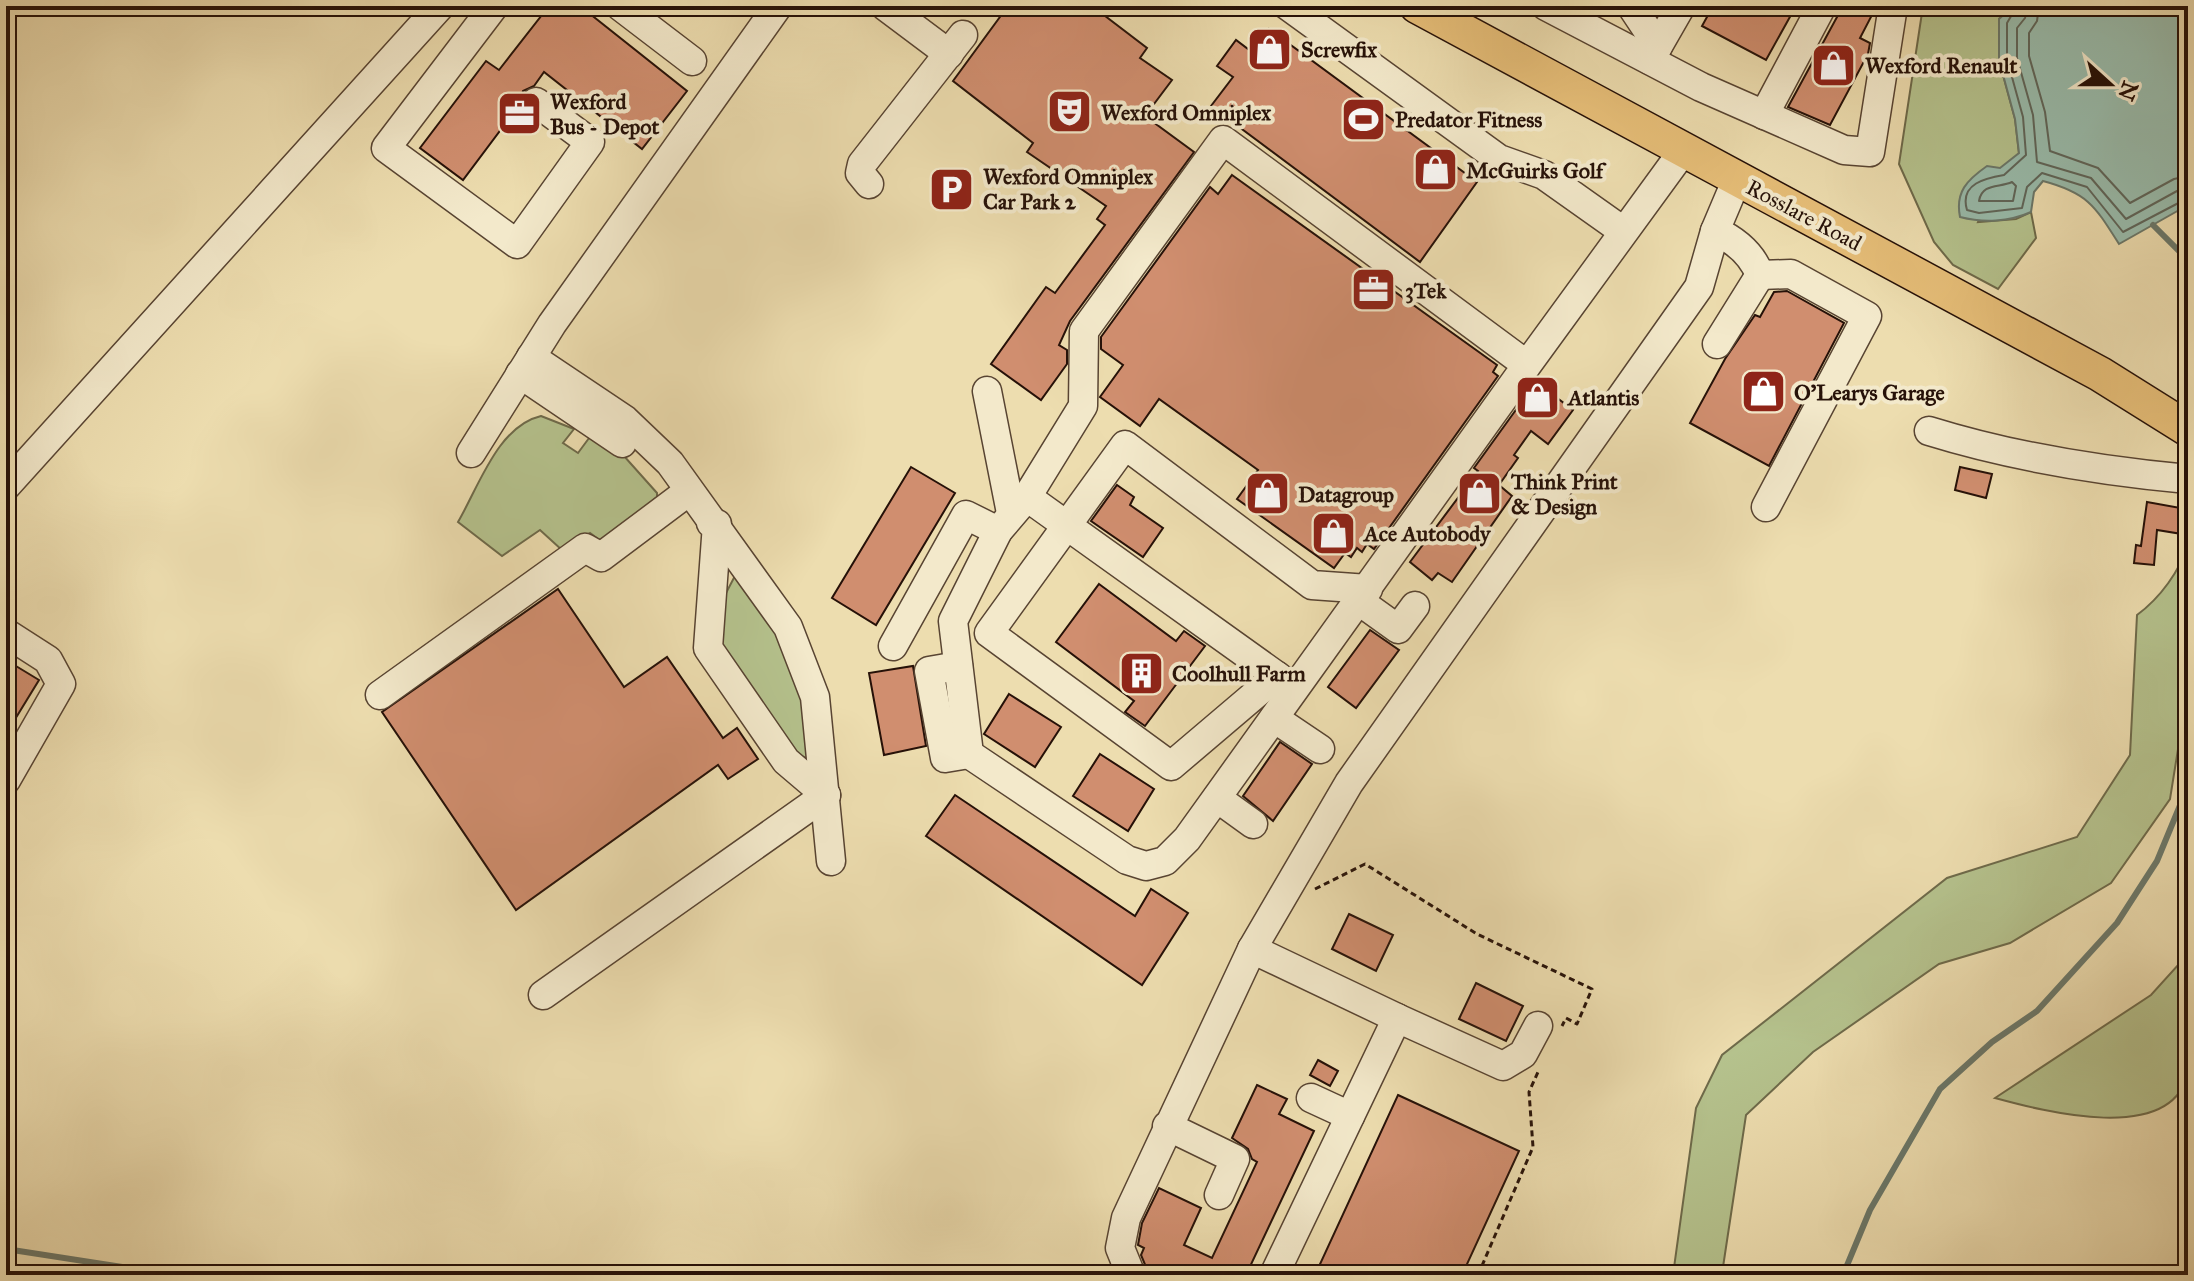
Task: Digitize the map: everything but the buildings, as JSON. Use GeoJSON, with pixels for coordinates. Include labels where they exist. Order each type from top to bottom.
{"type":"FeatureCollection","features":[{"type":"Feature","properties":{"kind":"main road","name":"Rosslare Road"},"geometry":{"type":"LineString","coordinates":[[1417,6],[2100,374],[2188,429]]}},
{"type":"Feature","properties":{"kind":"street"},"geometry":{"type":"LineString","coordinates":[[6,486],[440,6]]}},
{"type":"Feature","properties":{"kind":"street"},"geometry":{"type":"LineString","coordinates":[[494,6],[386,148],[517,244],[590,142],[536,102]]}},
{"type":"Feature","properties":{"kind":"street"},"geometry":{"type":"LineString","coordinates":[[620,6],[692,61]]}},
{"type":"Feature","properties":{"kind":"street"},"geometry":{"type":"LineString","coordinates":[[471,453],[526,365],[778,6]]}},
{"type":"Feature","properties":{"kind":"street"},"geometry":{"type":"LineString","coordinates":[[869,184],[860,173],[862,164],[879,141],[895,134],[911,103],[956,44],[885,6]]}},
{"type":"Feature","properties":{"kind":"street"},"geometry":{"type":"LineString","coordinates":[[1288,6],[1499,159],[1544,175],[1623,231]]}},
{"type":"Feature","properties":{"kind":"street"},"geometry":{"type":"LineString","coordinates":[[1546,6],[1654,53],[1701,87],[1844,150],[1870,152],[1893,6]]}},
{"type":"Feature","properties":{"kind":"street"},"geometry":{"type":"LineString","coordinates":[[1654,53],[1681,6]]}},
{"type":"Feature","properties":{"kind":"street"},"geometry":{"type":"LineString","coordinates":[[1764,115],[1822,6]]}},
{"type":"Feature","properties":{"kind":"street"},"geometry":{"type":"LineString","coordinates":[[1632,7],[1654,53]]}},
{"type":"Feature","properties":{"kind":"street"},"geometry":{"type":"LineString","coordinates":[[1286,683],[1274,718],[1217,798],[1165,861],[1146,866],[1127,860],[969,754],[953,621],[1012,514],[1083,406],[1084,331],[1223,140],[1527,365]]}},
{"type":"Feature","properties":{"kind":"street"},"geometry":{"type":"LineString","coordinates":[[1415,606],[1398,629],[1364,595],[1312,585],[1125,445],[989,633],[1171,766],[1286,683],[1364,595],[1683,151]]}},
{"type":"Feature","properties":{"kind":"street"},"geometry":{"type":"LineString","coordinates":[[1131,1275],[1120,1248],[1126,1218],[1252,949],[1349,783],[1699,287],[1715,231],[1737,179]]}},
{"type":"Feature","properties":{"kind":"street"},"geometry":{"type":"LineString","coordinates":[[1715,231],[1737,244],[1755,262],[1760,275]]}},
{"type":"Feature","properties":{"kind":"street"},"geometry":{"type":"LineString","coordinates":[[1760,275],[1791,274],[1867,316],[1766,507]]}},
{"type":"Feature","properties":{"kind":"street"},"geometry":{"type":"LineString","coordinates":[[1717,344],[1760,275]]}},
{"type":"Feature","properties":{"kind":"street"},"geometry":{"type":"LineString","coordinates":[[526,365],[611,432],[681,497],[703,522],[717,524]]}},
{"type":"Feature","properties":{"kind":"street"},"geometry":{"type":"LineString","coordinates":[[526,365],[625,420],[670,463],[717,524],[788,627],[815,697],[831,861]]}},
{"type":"Feature","properties":{"kind":"street"},"geometry":{"type":"LineString","coordinates":[[987,391],[1012,514]]}},
{"type":"Feature","properties":{"kind":"street"},"geometry":{"type":"LineString","coordinates":[[1929,431],[1982,448],[2100,470],[2188,479]]}},
{"type":"Feature","properties":{"kind":"street"},"geometry":{"type":"LineString","coordinates":[[380,695],[585,548],[601,557],[681,497]]}},
{"type":"Feature","properties":{"kind":"street"},"geometry":{"type":"LineString","coordinates":[[893,646],[966,515],[1012,514],[1067,524],[1286,683]]}},
{"type":"Feature","properties":{"kind":"street"},"geometry":{"type":"LineString","coordinates":[[717,524],[708,648],[786,761],[826,795]]}},
{"type":"Feature","properties":{"kind":"street"},"geometry":{"type":"LineString","coordinates":[[6,633],[48,660],[61,684],[6,780]]}},
{"type":"Feature","properties":{"kind":"street"},"geometry":{"type":"LineString","coordinates":[[1274,718],[1320,749]]}},
{"type":"Feature","properties":{"kind":"street"},"geometry":{"type":"LineString","coordinates":[[543,995],[826,795]]}},
{"type":"Feature","properties":{"kind":"street"},"geometry":{"type":"LineString","coordinates":[[1217,798],[1253,824]]}},
{"type":"Feature","properties":{"kind":"street"},"geometry":{"type":"LineString","coordinates":[[1252,949],[1503,1066],[1523,1054],[1548,1031]]}},
{"type":"Feature","properties":{"kind":"street"},"geometry":{"type":"LineString","coordinates":[[1274,1275],[1397,1018]]}},
{"type":"Feature","properties":{"kind":"street"},"geometry":{"type":"LineString","coordinates":[[1311,1098],[1350,1116]]}},
{"type":"Feature","properties":{"kind":"street"},"geometry":{"type":"LineString","coordinates":[[1167,1126],[1235,1159],[1219,1195]]}},
{"type":"Feature","properties":{"kind":"path"},"geometry":{"type":"LineString","coordinates":[[1309,892],[1365,864],[1477,934],[1592,989],[1577,1024],[1566,1018],[1548,1031]]}},
{"type":"Feature","properties":{"kind":"path"},"geometry":{"type":"LineString","coordinates":[[1478,1275],[1533,1147],[1529,1092],[1543,1064]]}},
{"type":"Feature","properties":{"kind":"green space"},"geometry":{"type":"Polygon","coordinates":[[[1923,6],[2013,6],[1999,19],[1999,60],[2015,119],[2019,154],[2000,169],[1978,222],[2016,219],[2031,212],[2036,238],[1998,289],[1953,265],[1934,242],[1899,164],[1923,6]]]}},
{"type":"Feature","properties":{"kind":"green space"},"geometry":{"type":"Polygon","coordinates":[[[541,416],[574,429],[563,443],[578,453],[592,434],[624,456],[657,493],[657,497],[601,541],[590,533],[563,551],[540,530],[502,556],[458,522],[501,444],[526,422],[541,416]]]}},
{"type":"Feature","properties":{"kind":"green space"},"geometry":{"type":"Polygon","coordinates":[[[2188,544],[2188,687],[2170,799],[2111,883],[2010,943],[1939,964],[1813,1052],[1746,1115],[1723,1267],[1725,1275],[1673,1275],[1696,1108],[1722,1055],[1947,878],[2077,837],[2130,755],[2137,615],[2154,601],[2168,583],[2188,544]]]}},
{"type":"Feature","properties":{"kind":"green space"},"geometry":{"type":"Polygon","coordinates":[[[737,572],[748,579],[800,679],[809,754],[806,758],[794,753],[719,640],[726,593],[737,572]]]}},
{"type":"Feature","properties":{"kind":"green space"},"geometry":{"type":"Polygon","coordinates":[[[2188,954],[2190,1060],[2177,1095],[2158,1109],[2133,1116],[2104,1118],[2043,1110],[1995,1098],[2151,995],[2188,954]]]}},
{"type":"Feature","properties":{"kind":"water"},"geometry":{"type":"Polygon","coordinates":[[[2013,6],[2188,6],[2188,205],[2119,244],[2089,203],[2070,191],[2043,181],[2034,192],[2031,212],[1996,220],[1960,217],[1959,200],[1968,182],[1987,166],[2000,168],[2019,153],[2015,119],[1999,60],[1999,19],[2013,6]]]}},
{"type":"Feature","properties":{"kind":"waterway"},"geometry":{"type":"LineString","coordinates":[[2153,225],[2188,260]]}},
{"type":"Feature","properties":{"kind":"waterway"},"geometry":{"type":"LineString","coordinates":[[1843,1275],[1870,1210],[1940,1089],[1992,1042],[2037,1011],[2117,923],[2157,861],[2181,803],[2188,754]]}},
{"type":"Feature","properties":{"kind":"waterway"},"geometry":{"type":"LineString","coordinates":[[6,1249],[174,1275]]}},
{"type":"Feature","properties":{"kind":"place","name":"Screwfix"},"geometry":{"type":"Point","coordinates":[1270,49]}},
{"type":"Feature","properties":{"kind":"place","name":"Wexford Renault"},"geometry":{"type":"Point","coordinates":[1834,65]}},
{"type":"Feature","properties":{"kind":"place","name":"Wexford Omniplex"},"geometry":{"type":"Point","coordinates":[1070,112]}},
{"type":"Feature","properties":{"kind":"place","name":"Wexford Bus - Depot"},"geometry":{"type":"Point","coordinates":[519,114]}},
{"type":"Feature","properties":{"kind":"place","name":"Predator Fitness"},"geometry":{"type":"Point","coordinates":[1364,119]}},
{"type":"Feature","properties":{"kind":"place","name":"McGuirks Golf"},"geometry":{"type":"Point","coordinates":[1435,170]}},
{"type":"Feature","properties":{"kind":"place","name":"Wexford Omniplex Car Park 2"},"geometry":{"type":"Point","coordinates":[952,189]}},
{"type":"Feature","properties":{"kind":"place","name":"3Tek"},"geometry":{"type":"Point","coordinates":[1374,290]}},
{"type":"Feature","properties":{"kind":"place","name":"O'Learys Garage"},"geometry":{"type":"Point","coordinates":[1763,392]}},
{"type":"Feature","properties":{"kind":"place","name":"Atlantis"},"geometry":{"type":"Point","coordinates":[1537,397]}},
{"type":"Feature","properties":{"kind":"place","name":"Datagroup"},"geometry":{"type":"Point","coordinates":[1267,494]}},
{"type":"Feature","properties":{"kind":"place","name":"Think Print & Design"},"geometry":{"type":"Point","coordinates":[1480,494]}},
{"type":"Feature","properties":{"kind":"place","name":"Ace Autobody"},"geometry":{"type":"Point","coordinates":[1333,533]}},
{"type":"Feature","properties":{"kind":"place","name":"Coolhull Farm"},"geometry":{"type":"Point","coordinates":[1141,673]}}]}
